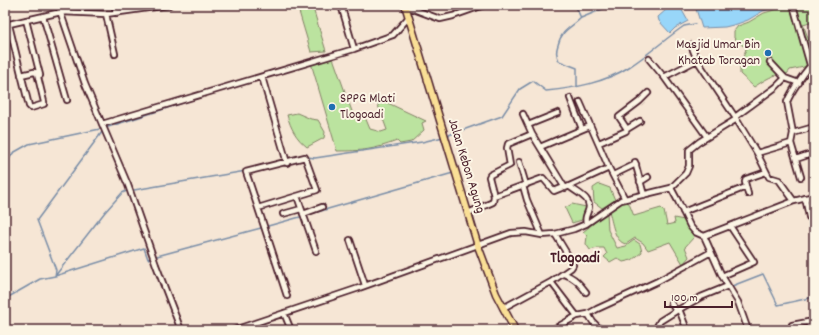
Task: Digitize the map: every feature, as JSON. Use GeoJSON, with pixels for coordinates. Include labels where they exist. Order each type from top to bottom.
{"type":"FeatureCollection","features":[{"type":"Feature","properties":{"kind":"main road","name":"Jalan Kebon Agung"},"geometry":{"type":"LineString","coordinates":[[405,6],[478,246],[496,294],[515,330]]}},
{"type":"Feature","properties":{"kind":"street"},"geometry":{"type":"LineString","coordinates":[[58,5],[85,84],[128,185],[156,265],[182,330]]}},
{"type":"Feature","properties":{"kind":"street"},"geometry":{"type":"LineString","coordinates":[[114,5],[117,13]]}},
{"type":"Feature","properties":{"kind":"street"},"geometry":{"type":"LineString","coordinates":[[21,75],[34,72],[37,73],[44,104],[31,108],[29,107],[7,25],[61,12],[106,14],[150,6],[169,5]]}},
{"type":"Feature","properties":{"kind":"street"},"geometry":{"type":"LineString","coordinates":[[341,5],[354,49]]}},
{"type":"Feature","properties":{"kind":"street"},"geometry":{"type":"LineString","coordinates":[[405,6],[440,18],[453,16],[484,5]]}},
{"type":"Feature","properties":{"kind":"street"},"geometry":{"type":"LineString","coordinates":[[793,5],[812,64],[787,102],[793,133],[791,143],[802,177]]}},
{"type":"Feature","properties":{"kind":"street"},"geometry":{"type":"LineString","coordinates":[[106,14],[115,54]]}},
{"type":"Feature","properties":{"kind":"street"},"geometry":{"type":"LineString","coordinates":[[43,16],[67,100]]}},
{"type":"Feature","properties":{"kind":"street"},"geometry":{"type":"LineString","coordinates":[[102,124],[354,49],[393,35],[408,18]]}},
{"type":"Feature","properties":{"kind":"street"},"geometry":{"type":"LineString","coordinates":[[26,20],[47,104]]}},
{"type":"Feature","properties":{"kind":"street"},"geometry":{"type":"LineString","coordinates":[[691,45],[697,60],[757,153],[769,177],[779,180],[794,201]]}},
{"type":"Feature","properties":{"kind":"street"},"geometry":{"type":"LineString","coordinates":[[649,59],[708,137]]}},
{"type":"Feature","properties":{"kind":"street"},"geometry":{"type":"LineString","coordinates":[[664,77],[697,60]]}},
{"type":"Feature","properties":{"kind":"street"},"geometry":{"type":"LineString","coordinates":[[770,62],[785,78],[799,83]]}},
{"type":"Feature","properties":{"kind":"street"},"geometry":{"type":"LineString","coordinates":[[262,77],[287,163]]}},
{"type":"Feature","properties":{"kind":"street"},"geometry":{"type":"LineString","coordinates":[[234,330],[478,246],[511,233],[526,232],[542,235],[555,234],[586,224],[610,207],[625,199],[671,188],[686,172],[689,166],[689,150],[735,119],[776,87],[785,78]]}},
{"type":"Feature","properties":{"kind":"street"},"geometry":{"type":"LineString","coordinates":[[627,129],[619,117],[648,93]]}},
{"type":"Feature","properties":{"kind":"street"},"geometry":{"type":"LineString","coordinates":[[570,98],[582,129]]}},
{"type":"Feature","properties":{"kind":"street"},"geometry":{"type":"LineString","coordinates":[[580,102],[609,168],[625,199]]}},
{"type":"Feature","properties":{"kind":"street"},"geometry":{"type":"LineString","coordinates":[[528,125],[558,113]]}},
{"type":"Feature","properties":{"kind":"street"},"geometry":{"type":"LineString","coordinates":[[523,114],[532,134],[564,187]]}},
{"type":"Feature","properties":{"kind":"street"},"geometry":{"type":"LineString","coordinates":[[598,143],[626,131],[640,120]]}},
{"type":"Feature","properties":{"kind":"street"},"geometry":{"type":"LineString","coordinates":[[540,147],[590,126]]}},
{"type":"Feature","properties":{"kind":"street"},"geometry":{"type":"LineString","coordinates":[[793,133],[814,128]]}},
{"type":"Feature","properties":{"kind":"street"},"geometry":{"type":"LineString","coordinates":[[468,213],[493,202],[494,196],[489,177],[492,173],[510,165],[508,144],[532,134]]}},
{"type":"Feature","properties":{"kind":"street"},"geometry":{"type":"LineString","coordinates":[[757,153],[791,143]]}},
{"type":"Feature","properties":{"kind":"street"},"geometry":{"type":"LineString","coordinates":[[796,158],[808,155]]}},
{"type":"Feature","properties":{"kind":"street"},"geometry":{"type":"LineString","coordinates":[[258,208],[317,190],[305,157],[287,163],[246,172],[287,296]]}},
{"type":"Feature","properties":{"kind":"street"},"geometry":{"type":"LineString","coordinates":[[519,162],[527,200],[542,235]]}},
{"type":"Feature","properties":{"kind":"street"},"geometry":{"type":"LineString","coordinates":[[613,175],[636,163],[644,195]]}},
{"type":"Feature","properties":{"kind":"street"},"geometry":{"type":"LineString","coordinates":[[494,196],[543,178],[554,191],[564,187],[570,187],[609,168]]}},
{"type":"Feature","properties":{"kind":"street"},"geometry":{"type":"LineString","coordinates":[[748,194],[746,179],[766,172]]}},
{"type":"Feature","properties":{"kind":"street"},"geometry":{"type":"LineString","coordinates":[[640,182],[648,177]]}},
{"type":"Feature","properties":{"kind":"street"},"geometry":{"type":"LineString","coordinates":[[570,187],[585,198],[589,203],[589,210],[585,217],[586,224]]}},
{"type":"Feature","properties":{"kind":"street"},"geometry":{"type":"LineString","coordinates":[[683,212],[746,187]]}},
{"type":"Feature","properties":{"kind":"street"},"geometry":{"type":"LineString","coordinates":[[671,188],[693,230],[704,236],[722,276],[738,302],[748,330]]}},
{"type":"Feature","properties":{"kind":"street"},"geometry":{"type":"LineString","coordinates":[[297,196],[316,251]]}},
{"type":"Feature","properties":{"kind":"street"},"geometry":{"type":"LineString","coordinates":[[704,236],[794,201],[814,196]]}},
{"type":"Feature","properties":{"kind":"street"},"geometry":{"type":"LineString","coordinates":[[805,198],[809,217],[814,217]]}},
{"type":"Feature","properties":{"kind":"street"},"geometry":{"type":"LineString","coordinates":[[807,207],[814,205]]}},
{"type":"Feature","properties":{"kind":"street"},"geometry":{"type":"LineString","coordinates":[[283,214],[322,207]]}},
{"type":"Feature","properties":{"kind":"street"},"geometry":{"type":"LineString","coordinates":[[722,276],[754,262],[730,226]]}},
{"type":"Feature","properties":{"kind":"street"},"geometry":{"type":"LineString","coordinates":[[503,308],[551,282],[564,274],[573,265],[555,234]]}},
{"type":"Feature","properties":{"kind":"street"},"geometry":{"type":"LineString","coordinates":[[350,240],[365,285]]}},
{"type":"Feature","properties":{"kind":"street"},"geometry":{"type":"LineString","coordinates":[[552,330],[577,316],[588,314],[652,284],[711,252]]}},
{"type":"Feature","properties":{"kind":"street"},"geometry":{"type":"LineString","coordinates":[[564,274],[570,275],[574,278],[586,292]]}},
{"type":"Feature","properties":{"kind":"street"},"geometry":{"type":"LineString","coordinates":[[551,282],[577,316]]}},
{"type":"Feature","properties":{"kind":"street"},"geometry":{"type":"LineString","coordinates":[[655,330],[660,321],[677,310],[701,297],[728,286]]}},
{"type":"Feature","properties":{"kind":"street"},"geometry":{"type":"LineString","coordinates":[[671,303],[677,310],[687,330]]}},
{"type":"Feature","properties":{"kind":"street"},"geometry":{"type":"LineString","coordinates":[[284,313],[290,330]]}},
{"type":"Feature","properties":{"kind":"street"},"geometry":{"type":"LineString","coordinates":[[588,314],[601,330]]}},
{"type":"Feature","properties":{"kind":"street"},"geometry":{"type":"LineString","coordinates":[[792,325],[808,322],[811,330]]}},
{"type":"Feature","properties":{"kind":"green space"},"geometry":{"type":"Polygon","coordinates":[[[297,5],[312,5],[326,51],[311,52],[297,5]]]}},
{"type":"Feature","properties":{"kind":"green space"},"geometry":{"type":"Polygon","coordinates":[[[791,5],[814,5],[814,21],[803,24],[810,43],[812,59],[804,67],[790,70],[787,74],[774,76],[754,87],[740,74],[740,66],[746,49],[734,38],[734,31],[738,26],[749,22],[764,13],[791,5]]]}},
{"type":"Feature","properties":{"kind":"green space"},"geometry":{"type":"Polygon","coordinates":[[[333,58],[354,117],[365,117],[370,129],[381,132],[387,130],[375,97],[426,121],[422,123],[424,130],[411,142],[400,144],[397,141],[367,149],[337,151],[311,63],[333,58]]]}},
{"type":"Feature","properties":{"kind":"green space"},"geometry":{"type":"Polygon","coordinates":[[[297,113],[311,119],[318,120],[325,132],[324,138],[307,147],[303,144],[294,133],[287,115],[297,113]]]}},
{"type":"Feature","properties":{"kind":"green space"},"geometry":{"type":"Polygon","coordinates":[[[599,184],[610,188],[615,200],[602,208],[594,202],[593,188],[599,184]]]}},
{"type":"Feature","properties":{"kind":"green space"},"geometry":{"type":"Polygon","coordinates":[[[628,201],[634,216],[661,208],[664,211],[667,225],[675,223],[674,218],[684,220],[694,237],[685,247],[689,257],[683,264],[670,242],[648,250],[643,243],[635,238],[626,244],[619,239],[614,230],[609,211],[621,202],[628,201]]]}},
{"type":"Feature","properties":{"kind":"green space"},"geometry":{"type":"Polygon","coordinates":[[[572,204],[586,207],[582,220],[572,223],[565,208],[572,204]]]}},
{"type":"Feature","properties":{"kind":"green space"},"geometry":{"type":"Polygon","coordinates":[[[607,212],[608,230],[617,248],[626,246],[634,240],[640,244],[642,252],[632,260],[623,262],[617,258],[610,262],[604,257],[607,254],[604,248],[590,250],[586,244],[587,236],[583,232],[607,212]]]}},
{"type":"Feature","properties":{"kind":"water"},"geometry":{"type":"Polygon","coordinates":[[[675,5],[679,5],[688,21],[675,28],[670,33],[659,21],[658,17],[667,9],[675,5]]]}},
{"type":"Feature","properties":{"kind":"water"},"geometry":{"type":"Polygon","coordinates":[[[707,5],[784,5],[763,11],[748,20],[737,24],[725,27],[702,28],[696,9],[707,5]]]}},
{"type":"Feature","properties":{"kind":"waterway"},"geometry":{"type":"LineString","coordinates":[[575,5],[581,18],[562,35],[557,47],[557,56],[559,61],[577,68],[577,86]]}},
{"type":"Feature","properties":{"kind":"waterway"},"geometry":{"type":"LineString","coordinates":[[581,18],[612,5]]}},
{"type":"Feature","properties":{"kind":"waterway"},"geometry":{"type":"LineString","coordinates":[[446,136],[502,116],[520,89],[533,81],[546,91],[599,81],[619,73],[629,67],[684,26],[695,24]]}},
{"type":"Feature","properties":{"kind":"waterway"},"geometry":{"type":"LineString","coordinates":[[105,128],[214,93]]}},
{"type":"Feature","properties":{"kind":"waterway"},"geometry":{"type":"LineString","coordinates":[[5,165],[13,153],[29,144],[100,129]]}},
{"type":"Feature","properties":{"kind":"waterway"},"geometry":{"type":"LineString","coordinates":[[102,132],[37,220],[56,270],[55,276],[144,248],[148,259],[150,258]]}},
{"type":"Feature","properties":{"kind":"waterway"},"geometry":{"type":"LineString","coordinates":[[307,157],[315,158],[422,142],[443,137]]}},
{"type":"Feature","properties":{"kind":"waterway"},"geometry":{"type":"LineString","coordinates":[[134,190],[246,171]]}},
{"type":"Feature","properties":{"kind":"waterway"},"geometry":{"type":"LineString","coordinates":[[307,215],[453,173]]}},
{"type":"Feature","properties":{"kind":"waterway"},"geometry":{"type":"LineString","coordinates":[[5,299],[40,279],[55,276],[105,212],[122,193],[129,190]]}},
{"type":"Feature","properties":{"kind":"waterway"},"geometry":{"type":"LineString","coordinates":[[268,226],[300,217]]}},
{"type":"Feature","properties":{"kind":"waterway"},"geometry":{"type":"LineString","coordinates":[[157,256],[261,228]]}},
{"type":"Feature","properties":{"kind":"waterway"},"geometry":{"type":"LineString","coordinates":[[732,286],[763,274],[778,305],[814,297]]}},
{"type":"Feature","properties":{"kind":"place","name":"Masjid Umar Bin Khatab Toragan"},"geometry":{"type":"Point","coordinates":[768,53]}},
{"type":"Feature","properties":{"kind":"place","name":"SPPG Mlati Tlogoadi"},"geometry":{"type":"Point","coordinates":[332,107]}},
{"type":"Feature","properties":{"kind":"district","name":"Tlogoadi"},"geometry":{"type":"Point","coordinates":[575,258]}}]}
